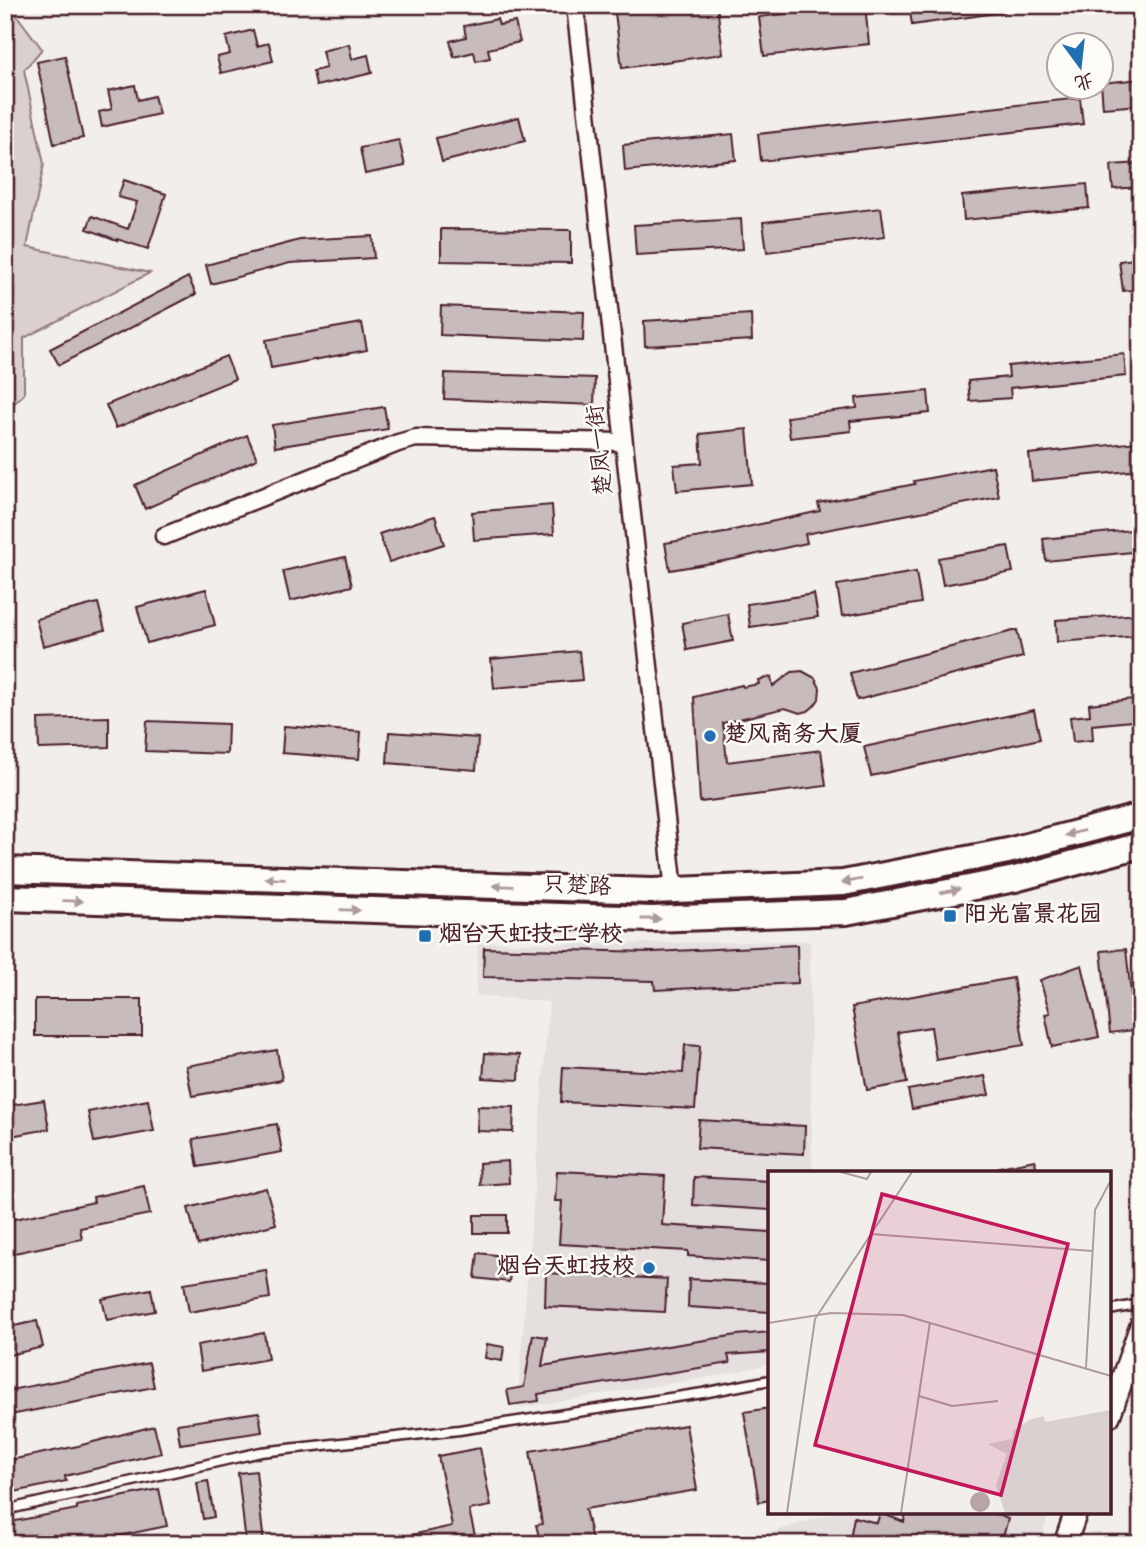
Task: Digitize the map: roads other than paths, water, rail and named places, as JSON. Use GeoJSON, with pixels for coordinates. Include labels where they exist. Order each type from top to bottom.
{"type":"FeatureCollection","features":[{"type":"Feature","properties":{"kind":"main road","name":"只楚路"},"geometry":{"type":"LineString","coordinates":[[5,870],[638,890],[843,883],[1009,851],[1141,816]]}},
{"type":"Feature","properties":{"kind":"main road","name":"只楚路"},"geometry":{"type":"LineString","coordinates":[[5,898],[652,919],[846,912],[1015,879],[1141,845]]}},
{"type":"Feature","properties":{"kind":"street","name":"楚凤一街"},"geometry":{"type":"LineString","coordinates":[[575,5],[674,890]]}},
{"type":"Feature","properties":{"kind":"street"},"geometry":{"type":"LineString","coordinates":[[164,536],[416,438],[624,442]]}},
{"type":"Feature","properties":{"kind":"street"},"geometry":{"type":"LineString","coordinates":[[1111,1410],[1141,1326]]}},
{"type":"Feature","properties":{"kind":"street"},"geometry":{"type":"LineString","coordinates":[[1065,1544],[1075,1514]]}},
{"type":"Feature","properties":{"kind":"lane"},"geometry":{"type":"LineString","coordinates":[[1111,1310],[1141,1304]]}},
{"type":"Feature","properties":{"kind":"lane"},"geometry":{"type":"LineString","coordinates":[[5,1510],[261,1452],[459,1430],[703,1394],[768,1380]]}},
{"type":"Feature","properties":{"kind":"railway"},"geometry":{"type":"LineString","coordinates":[[1138,1544],[1141,1536]]}},
{"type":"Feature","properties":{"kind":"place","name":"楚风商务大厦"},"geometry":{"type":"Point","coordinates":[710,736]}},
{"type":"Feature","properties":{"kind":"place","name":"阳光富景花园"},"geometry":{"type":"Point","coordinates":[950,916]}},
{"type":"Feature","properties":{"kind":"place","name":"烟台天虹技工学校"},"geometry":{"type":"Point","coordinates":[425,936]}},
{"type":"Feature","properties":{"kind":"place","name":"烟台天虹技校"},"geometry":{"type":"Point","coordinates":[649,1268]}}]}
